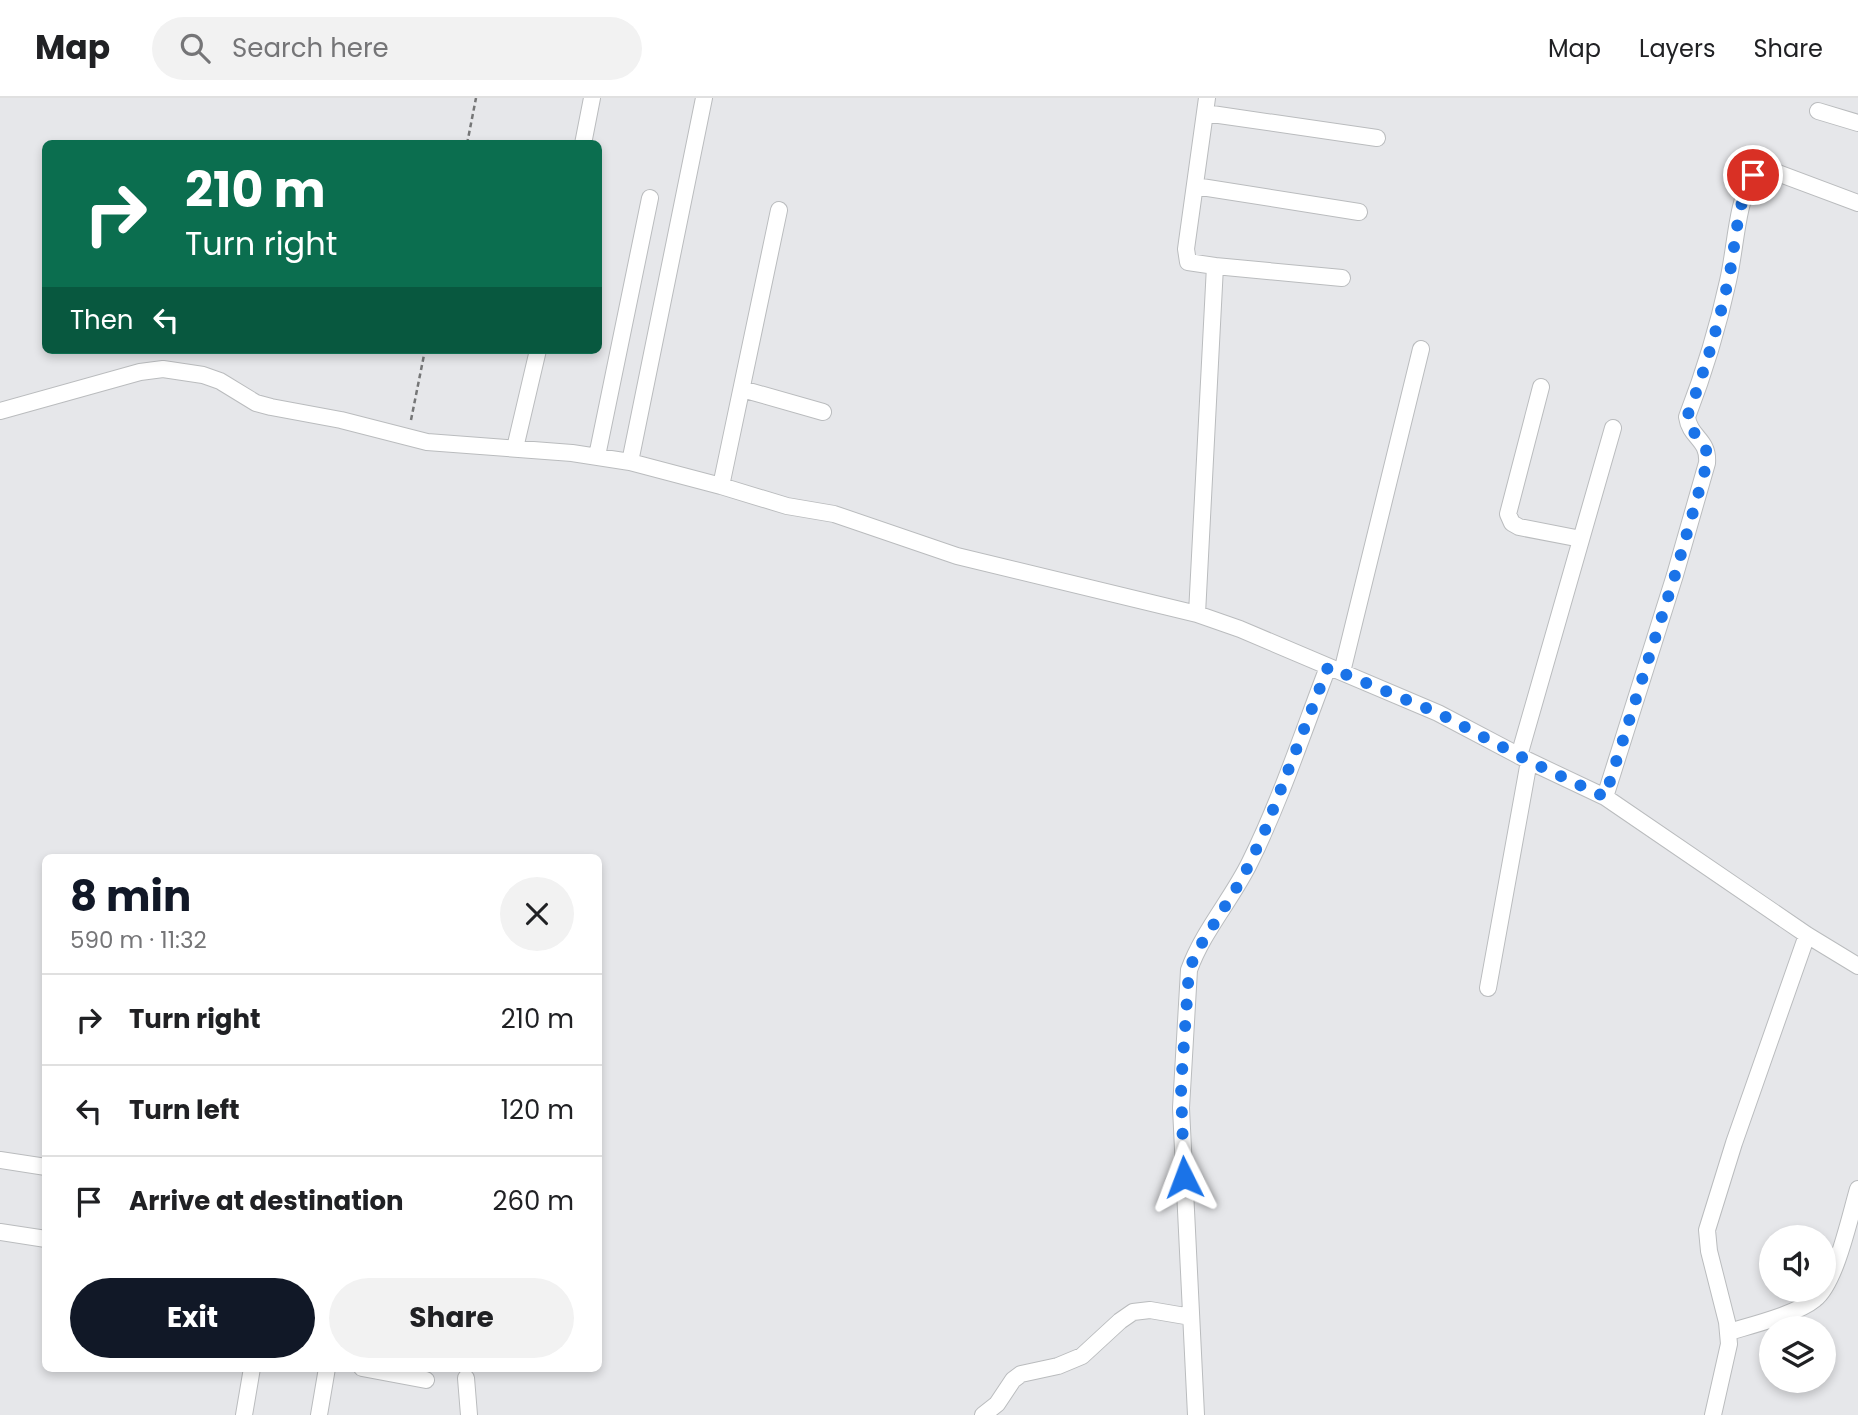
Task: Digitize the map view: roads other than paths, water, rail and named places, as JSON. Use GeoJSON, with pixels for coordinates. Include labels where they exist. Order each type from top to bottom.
{"type":"FeatureCollection","features":[{"type":"Feature","properties":{"kind":"street"},"geometry":{"type":"LineString","coordinates":[[584,140],[592,98]]}},
{"type":"Feature","properties":{"kind":"street"},"geometry":{"type":"LineString","coordinates":[[630,462],[704,98]]}},
{"type":"Feature","properties":{"kind":"street"},"geometry":{"type":"LineString","coordinates":[[1342,278],[1188,262],[1186,257],[1206,106],[1377,138]]}},
{"type":"Feature","properties":{"kind":"street"},"geometry":{"type":"LineString","coordinates":[[1818,111],[1858,122]]}},
{"type":"Feature","properties":{"kind":"street"},"geometry":{"type":"LineString","coordinates":[[1605,797],[1675,575],[1707,463],[1705,444],[1689,427],[1687,417],[1714,339],[1728,282],[1743,194],[1753,175],[1775,172],[1858,203]]}},
{"type":"Feature","properties":{"kind":"street"},"geometry":{"type":"LineString","coordinates":[[1195,186],[1359,212]]}},
{"type":"Feature","properties":{"kind":"street"},"geometry":{"type":"LineString","coordinates":[[597,456],[650,198]]}},
{"type":"Feature","properties":{"kind":"street"},"geometry":{"type":"LineString","coordinates":[[722,485],[779,210]]}},
{"type":"Feature","properties":{"kind":"street"},"geometry":{"type":"LineString","coordinates":[[1197,614],[1215,266]]}},
{"type":"Feature","properties":{"kind":"street"},"geometry":{"type":"LineString","coordinates":[[1196,1415],[1181,1108],[1189,970],[1197,951],[1242,879],[1335,669],[1420,349]]}},
{"type":"Feature","properties":{"kind":"street"},"geometry":{"type":"LineString","coordinates":[[515,448],[537,354]]}},
{"type":"Feature","properties":{"kind":"street"},"geometry":{"type":"LineString","coordinates":[[0,411],[140,372],[163,369],[203,375],[271,407],[446,445],[515,448],[630,462],[722,485],[787,506],[834,514],[957,556],[1197,614],[1240,629],[1438,713],[1605,797],[1807,935],[1858,966]]}},
{"type":"Feature","properties":{"kind":"street"},"geometry":{"type":"LineString","coordinates":[[1541,387],[1508,514],[1512,523],[1519,527],[1581,539]]}},
{"type":"Feature","properties":{"kind":"street"},"geometry":{"type":"LineString","coordinates":[[741,389],[823,412]]}},
{"type":"Feature","properties":{"kind":"street"},"geometry":{"type":"LineString","coordinates":[[1488,988],[1524,758],[1613,428]]}},
{"type":"Feature","properties":{"kind":"street"},"geometry":{"type":"LineString","coordinates":[[1713,1415],[1729,1332],[1709,1251],[1707,1230],[1734,1143],[1807,935]]}},
{"type":"Feature","properties":{"kind":"street"},"geometry":{"type":"LineString","coordinates":[[0,1160],[42,1166]]}},
{"type":"Feature","properties":{"kind":"street"},"geometry":{"type":"LineString","coordinates":[[1729,1332],[1805,1306],[1816,1298],[1830,1279],[1858,1189]]}},
{"type":"Feature","properties":{"kind":"street"},"geometry":{"type":"LineString","coordinates":[[0,1232],[42,1238]]}},
{"type":"Feature","properties":{"kind":"street"},"geometry":{"type":"LineString","coordinates":[[983,1415],[997,1404],[1013,1380],[1021,1374],[1058,1366],[1082,1356],[1133,1312],[1150,1310],[1191,1317]]}},
{"type":"Feature","properties":{"kind":"street"},"geometry":{"type":"LineString","coordinates":[[244,1415],[251,1372]]}},
{"type":"Feature","properties":{"kind":"street"},"geometry":{"type":"LineString","coordinates":[[319,1415],[326,1372]]}},
{"type":"Feature","properties":{"kind":"street"},"geometry":{"type":"LineString","coordinates":[[383,1372],[426,1380]]}},
{"type":"Feature","properties":{"kind":"street"},"geometry":{"type":"LineString","coordinates":[[466,1378],[470,1415]]}}]}
